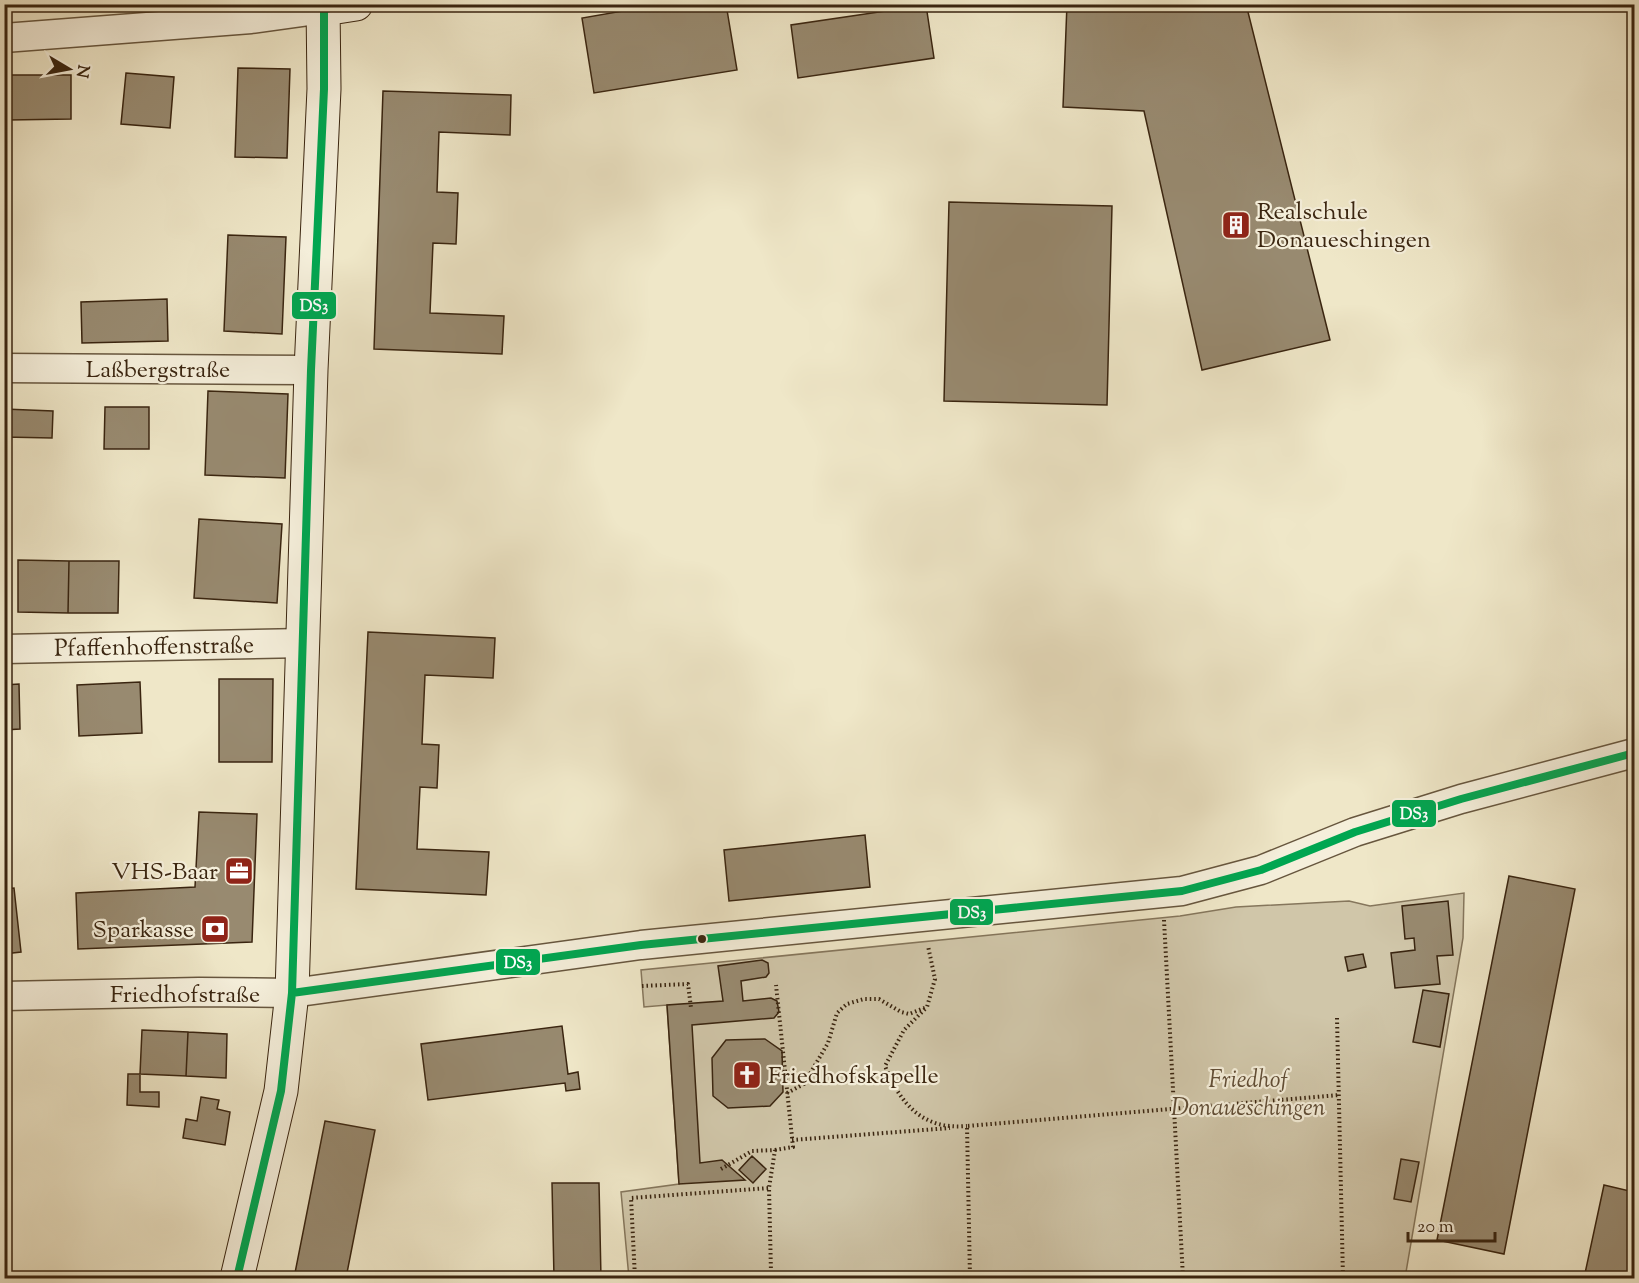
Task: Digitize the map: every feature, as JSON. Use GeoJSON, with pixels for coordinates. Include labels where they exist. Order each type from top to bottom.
{"type":"FeatureCollection","features":[{"type":"Feature","properties":{"kind":"main road"},"geometry":{"type":"LineString","coordinates":[[237,1278],[281,1091],[292,993],[311,370],[324,89],[323,7],[356,4]]}},
{"type":"Feature","properties":{"kind":"street"},"geometry":{"type":"LineString","coordinates":[[4,38],[251,20],[323,7]]}},
{"type":"Feature","properties":{"kind":"street","name":"Laßbergstraße"},"geometry":{"type":"LineString","coordinates":[[4,368],[311,370]]}},
{"type":"Feature","properties":{"kind":"street","name":"Pfaffenhoffenstraße"},"geometry":{"type":"LineString","coordinates":[[4,649],[304,643]]}},
{"type":"Feature","properties":{"kind":"street","name":"Friedhofstraße"},"geometry":{"type":"LineString","coordinates":[[4,996],[199,992],[292,993],[641,945],[1182,891],[1261,870],[1355,832],[1461,799],[1635,753]]}},
{"type":"Feature","properties":{"kind":"path"},"geometry":{"type":"LineString","coordinates":[[1163,893],[1183,1278]]}},
{"type":"Feature","properties":{"kind":"path"},"geometry":{"type":"LineString","coordinates":[[924,917],[935,979],[927,1007],[904,1030],[885,1066],[905,1104],[927,1121],[954,1127]]}},
{"type":"Feature","properties":{"kind":"path"},"geometry":{"type":"LineString","coordinates":[[642,986],[688,984],[691,1008]]}},
{"type":"Feature","properties":{"kind":"path"},"geometry":{"type":"LineString","coordinates":[[721,1169],[752,1151],[793,1147],[776,985]]}},
{"type":"Feature","properties":{"kind":"path"},"geometry":{"type":"LineString","coordinates":[[788,1093],[804,1084],[828,1043],[837,1013],[847,1004],[864,999],[879,999],[909,1014],[927,1007]]}},
{"type":"Feature","properties":{"kind":"path"},"geometry":{"type":"LineString","coordinates":[[1337,1018],[1343,1278]]}},
{"type":"Feature","properties":{"kind":"path"},"geometry":{"type":"LineString","coordinates":[[792,1140],[1339,1095]]}},
{"type":"Feature","properties":{"kind":"path"},"geometry":{"type":"LineString","coordinates":[[968,1126],[970,1278]]}},
{"type":"Feature","properties":{"kind":"path"},"geometry":{"type":"LineString","coordinates":[[766,1278],[771,1272],[769,1188],[775,1149]]}},
{"type":"Feature","properties":{"kind":"path"},"geometry":{"type":"LineString","coordinates":[[635,1278],[631,1198],[769,1188]]}},
{"type":"Feature","properties":{"kind":"green space","name":"Friedhof Donaueschingen"},"geometry":{"type":"Polygon","coordinates":[[[1464,893],[1463,938],[1405,1278],[629,1278],[621,1192],[679,1184],[667,1005],[644,1007],[641,970],[1180,916],[1236,907],[1349,901],[1370,906],[1464,893]]]}},
{"type":"Feature","properties":{"kind":"building"},"geometry":{"type":"Polygon","coordinates":[[[663,4],[726,4],[737,70],[594,93],[582,18],[663,4]]]}},
{"type":"Feature","properties":{"kind":"building","name":"Realschule Donaueschingen"},"geometry":{"type":"Polygon","coordinates":[[[1067,4],[1246,4],[1330,340],[1202,370],[1144,111],[1063,107],[1067,4]]]}},
{"type":"Feature","properties":{"kind":"building"},"geometry":{"type":"Polygon","coordinates":[[[926,5],[934,58],[798,78],[791,25],[926,5]]]}},
{"type":"Feature","properties":{"kind":"building"},"geometry":{"type":"Polygon","coordinates":[[[238,68],[290,69],[287,158],[235,157],[238,68]]]}},
{"type":"Feature","properties":{"kind":"building"},"geometry":{"type":"Polygon","coordinates":[[[126,73],[174,77],[170,128],[121,124],[126,73]]]}},
{"type":"Feature","properties":{"kind":"building"},"geometry":{"type":"Polygon","coordinates":[[[7,75],[71,75],[71,119],[8,120],[7,75]]]}},
{"type":"Feature","properties":{"kind":"building"},"geometry":{"type":"Polygon","coordinates":[[[383,91],[511,95],[510,135],[439,132],[437,192],[458,193],[456,244],[433,243],[430,313],[504,316],[502,354],[374,349],[383,91]]]}},
{"type":"Feature","properties":{"kind":"building"},"geometry":{"type":"Polygon","coordinates":[[[949,202],[1112,206],[1107,405],[944,401],[949,202]]]}},
{"type":"Feature","properties":{"kind":"building"},"geometry":{"type":"Polygon","coordinates":[[[228,235],[286,237],[282,334],[224,331],[228,235]]]}},
{"type":"Feature","properties":{"kind":"building"},"geometry":{"type":"Polygon","coordinates":[[[167,299],[168,341],[82,343],[81,302],[167,299]]]}},
{"type":"Feature","properties":{"kind":"building"},"geometry":{"type":"Polygon","coordinates":[[[208,391],[288,394],[285,478],[205,475],[208,391]]]}},
{"type":"Feature","properties":{"kind":"building"},"geometry":{"type":"Polygon","coordinates":[[[105,407],[149,407],[149,449],[104,449],[105,407]]]}},
{"type":"Feature","properties":{"kind":"building"},"geometry":{"type":"Polygon","coordinates":[[[4,409],[53,411],[52,438],[4,437],[4,409]]]}},
{"type":"Feature","properties":{"kind":"building"},"geometry":{"type":"Polygon","coordinates":[[[199,519],[282,524],[277,603],[194,598],[199,519]]]}},
{"type":"Feature","properties":{"kind":"building"},"geometry":{"type":"Polygon","coordinates":[[[18,560],[69,561],[68,613],[18,612],[18,560]]]}},
{"type":"Feature","properties":{"kind":"building"},"geometry":{"type":"Polygon","coordinates":[[[69,561],[119,561],[118,613],[68,613],[69,561]]]}},
{"type":"Feature","properties":{"kind":"building"},"geometry":{"type":"Polygon","coordinates":[[[368,632],[495,638],[493,678],[425,675],[422,744],[439,745],[437,788],[420,787],[417,849],[489,852],[486,895],[356,889],[368,632]]]}},
{"type":"Feature","properties":{"kind":"building"},"geometry":{"type":"Polygon","coordinates":[[[219,679],[273,679],[272,762],[219,762],[219,679]]]}},
{"type":"Feature","properties":{"kind":"building"},"geometry":{"type":"Polygon","coordinates":[[[140,682],[142,733],[79,736],[77,685],[140,682]]]}},
{"type":"Feature","properties":{"kind":"building"},"geometry":{"type":"Polygon","coordinates":[[[19,684],[20,729],[4,730],[4,685],[19,684]]]}},
{"type":"Feature","properties":{"kind":"building"},"geometry":{"type":"Polygon","coordinates":[[[199,812],[257,814],[252,942],[78,949],[76,893],[195,887],[199,812]]]}},
{"type":"Feature","properties":{"kind":"building"},"geometry":{"type":"Polygon","coordinates":[[[865,835],[870,887],[729,901],[724,850],[865,835]]]}},
{"type":"Feature","properties":{"kind":"building"},"geometry":{"type":"Polygon","coordinates":[[[1509,876],[1575,889],[1504,1254],[1437,1240],[1509,876]]]}},
{"type":"Feature","properties":{"kind":"building"},"geometry":{"type":"Polygon","coordinates":[[[14,888],[21,952],[4,954],[4,889],[14,888]]]}},
{"type":"Feature","properties":{"kind":"building"},"geometry":{"type":"Polygon","coordinates":[[[1448,901],[1453,955],[1437,956],[1440,984],[1395,988],[1391,953],[1415,950],[1414,938],[1405,939],[1402,906],[1448,901]]]}},
{"type":"Feature","properties":{"kind":"building"},"geometry":{"type":"Polygon","coordinates":[[[1363,954],[1366,967],[1348,971],[1345,957],[1363,954]]]}},
{"type":"Feature","properties":{"kind":"building"},"geometry":{"type":"Polygon","coordinates":[[[762,960],[768,963],[769,973],[766,977],[741,981],[743,1001],[771,998],[777,1001],[779,1012],[774,1018],[692,1025],[700,1163],[722,1160],[745,1180],[679,1184],[667,1005],[723,1001],[718,966],[762,960]]]}},
{"type":"Feature","properties":{"kind":"building"},"geometry":{"type":"Polygon","coordinates":[[[1423,990],[1449,994],[1440,1047],[1413,1042],[1423,990]]]}},
{"type":"Feature","properties":{"kind":"building"},"geometry":{"type":"Polygon","coordinates":[[[562,1026],[568,1074],[578,1072],[580,1089],[566,1091],[565,1083],[428,1100],[421,1044],[562,1026]]]}},
{"type":"Feature","properties":{"kind":"building"},"geometry":{"type":"Polygon","coordinates":[[[142,1030],[188,1032],[186,1076],[140,1074],[142,1030]]]}},
{"type":"Feature","properties":{"kind":"building"},"geometry":{"type":"Polygon","coordinates":[[[188,1032],[227,1034],[226,1078],[186,1076],[188,1032]]]}},
{"type":"Feature","properties":{"kind":"building","name":"Friedhofskapelle"},"geometry":{"type":"Polygon","coordinates":[[[765,1039],[782,1051],[783,1092],[770,1106],[728,1108],[713,1096],[712,1058],[726,1040],[765,1039]]]}},
{"type":"Feature","properties":{"kind":"building"},"geometry":{"type":"Polygon","coordinates":[[[128,1074],[140,1074],[140,1092],[159,1092],[159,1107],[127,1105],[128,1074]]]}},
{"type":"Feature","properties":{"kind":"building"},"geometry":{"type":"Polygon","coordinates":[[[201,1097],[219,1100],[217,1109],[230,1112],[225,1145],[183,1138],[186,1119],[197,1121],[201,1097]]]}},
{"type":"Feature","properties":{"kind":"building"},"geometry":{"type":"Polygon","coordinates":[[[325,1121],[375,1130],[346,1278],[294,1278],[325,1121]]]}},
{"type":"Feature","properties":{"kind":"building"},"geometry":{"type":"Polygon","coordinates":[[[752,1156],[766,1169],[753,1183],[739,1170],[752,1156]]]}},
{"type":"Feature","properties":{"kind":"building"},"geometry":{"type":"Polygon","coordinates":[[[1401,1159],[1419,1162],[1411,1202],[1394,1199],[1401,1159]]]}},
{"type":"Feature","properties":{"kind":"building"},"geometry":{"type":"Polygon","coordinates":[[[552,1183],[599,1183],[601,1278],[554,1278],[552,1183]]]}},
{"type":"Feature","properties":{"kind":"building"},"geometry":{"type":"Polygon","coordinates":[[[1604,1185],[1634,1192],[1634,1278],[1584,1278],[1604,1185]]]}},
{"type":"Feature","properties":{"kind":"transit line","name":"DS3"},"geometry":{"type":"LineString","coordinates":[[237,1278],[281,1091],[292,993],[311,370],[324,89],[324,9],[353,4]]}},
{"type":"Feature","properties":{"kind":"transit line","name":"DS3"},"geometry":{"type":"LineString","coordinates":[[292,993],[641,945],[1182,891],[1261,870],[1355,832],[1461,799],[1634,753]]}},
{"type":"Feature","properties":{"kind":"place","name":"Realschule Donaueschingen"},"geometry":{"type":"Point","coordinates":[1236,225]}},
{"type":"Feature","properties":{"kind":"place","name":"VHS-Baar"},"geometry":{"type":"Point","coordinates":[239,871]}},
{"type":"Feature","properties":{"kind":"place","name":"Sparkasse"},"geometry":{"type":"Point","coordinates":[215,929]}},
{"type":"Feature","properties":{"kind":"place","name":"Friedhofskapelle"},"geometry":{"type":"Point","coordinates":[747,1075]}}]}
